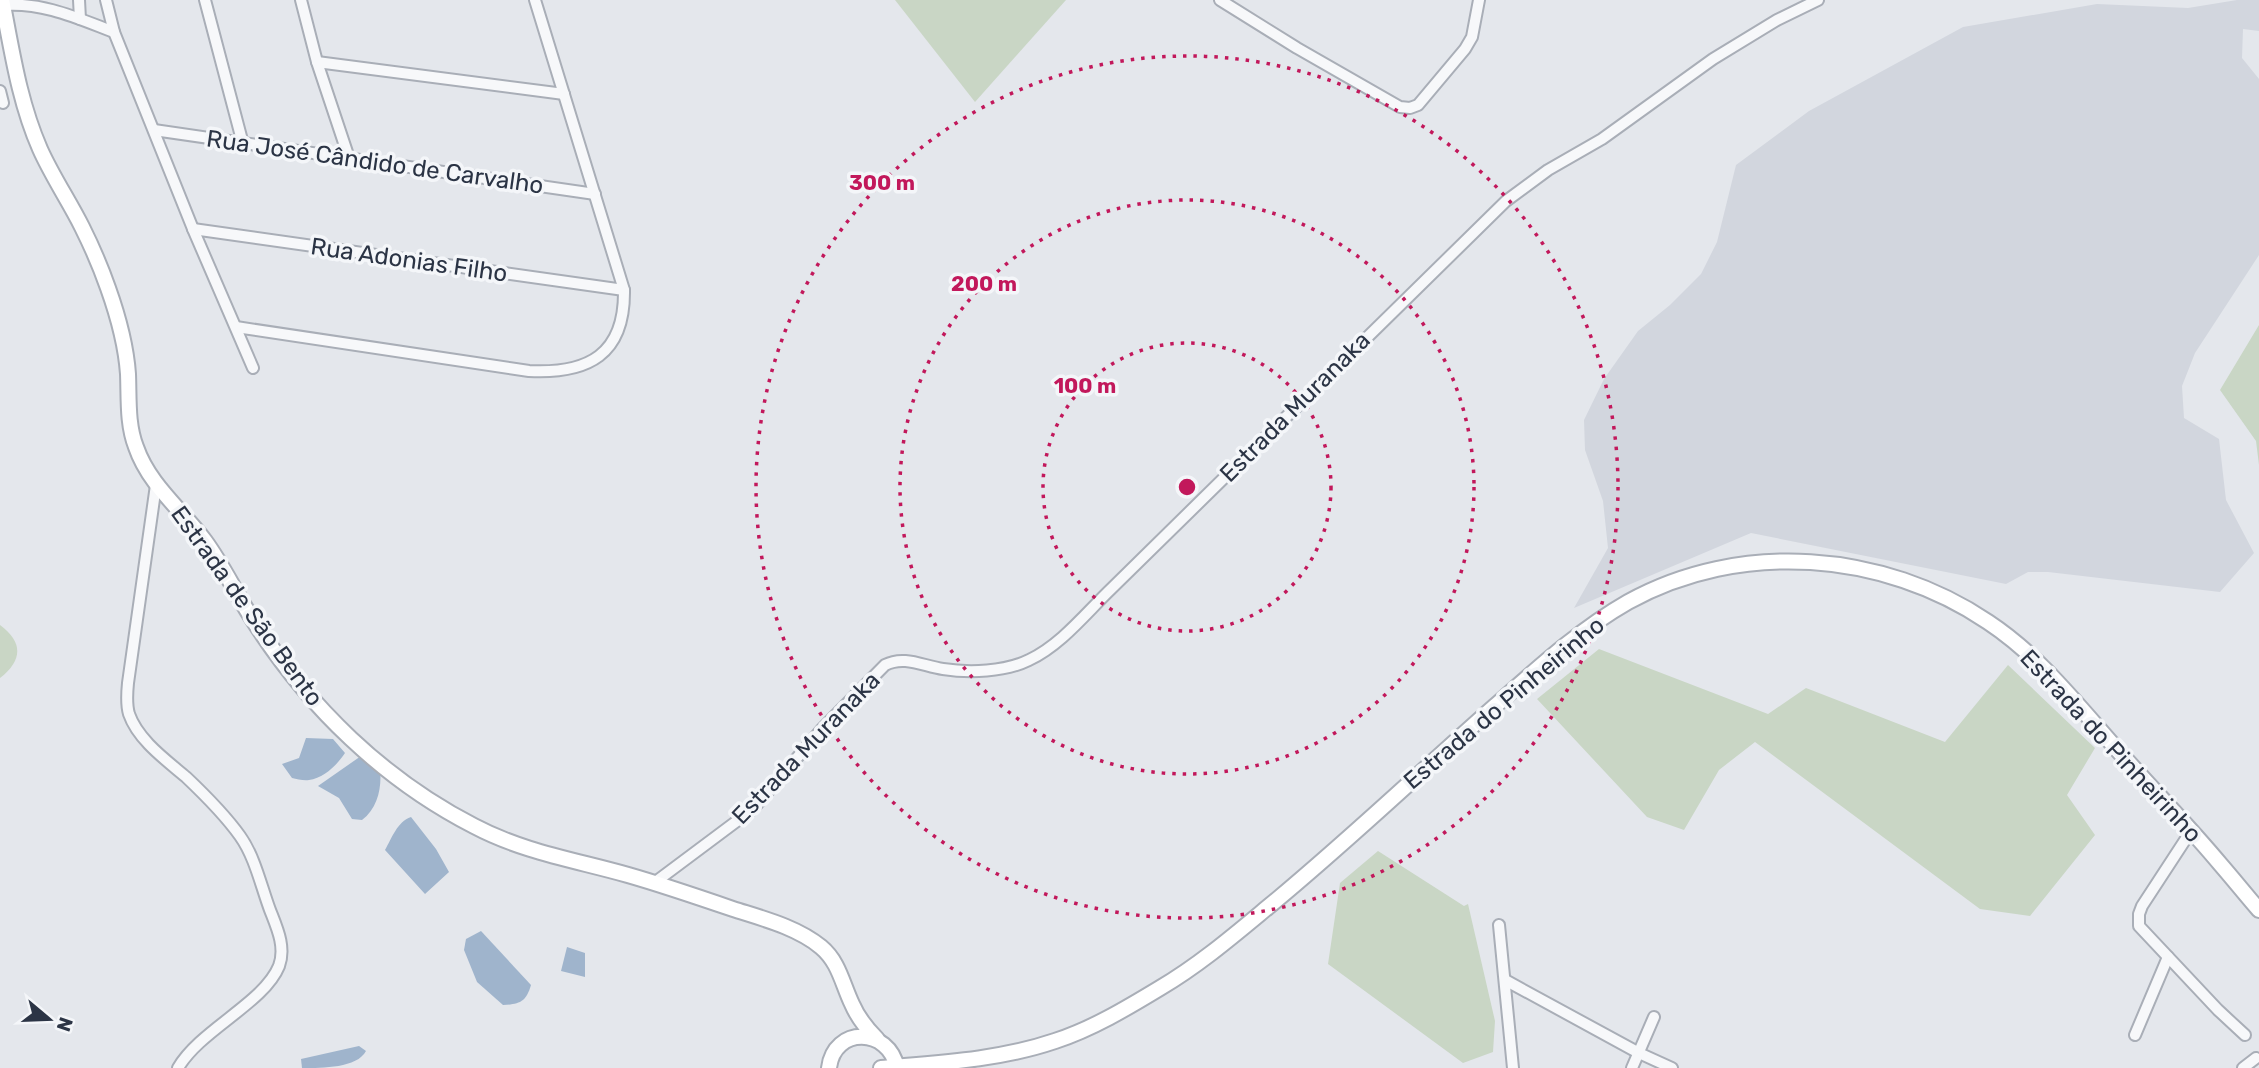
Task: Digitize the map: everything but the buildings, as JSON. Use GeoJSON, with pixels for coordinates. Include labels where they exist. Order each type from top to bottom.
{"type":"FeatureCollection","features":[{"type":"Feature","properties":{"kind":"main road","name":"Estrada de São Bento"},"geometry":{"type":"LineString","coordinates":[[2,2],[20,95],[28,118],[41,152],[95,256],[117,316],[125,351],[134,444],[156,485],[204,540],[255,624],[288,670],[336,725],[389,770],[460,818],[497,838],[552,857],[654,883],[757,917],[807,937],[824,949],[834,962],[861,1022],[877,1039]]}},
{"type":"Feature","properties":{"kind":"main road","name":"Estrada do Pinheirinho"},"geometry":{"type":"LineString","coordinates":[[881,1068],[999,1055],[1052,1042],[1089,1028],[1163,987],[1200,962],[1312,870],[1574,638],[1629,601],[1681,580],[1732,566],[1788,560],[1863,568],[1903,579],[1965,608],[1990,623],[2049,672],[2259,910]]}},
{"type":"Feature","properties":{"kind":"main road","name":"Estrada de São Bento"},"geometry":{"type":"LineString","coordinates":[[848,1040],[849,1000]]}},
{"type":"Feature","properties":{"kind":"main road"},"geometry":{"type":"LineString","coordinates":[[829,1068],[833,1053],[848,1040],[858,1037],[877,1039],[887,1046],[894,1055],[897,1067]]}},
{"type":"Feature","properties":{"kind":"street"},"geometry":{"type":"LineString","coordinates":[[79,0],[80,19]]}},
{"type":"Feature","properties":{"kind":"street"},"geometry":{"type":"LineString","coordinates":[[106,0],[114,32],[193,229],[253,368]]}},
{"type":"Feature","properties":{"kind":"street"},"geometry":{"type":"LineString","coordinates":[[205,0],[243,144]]}},
{"type":"Feature","properties":{"kind":"street"},"geometry":{"type":"LineString","coordinates":[[301,0],[317,62],[349,158]]}},
{"type":"Feature","properties":{"kind":"street"},"geometry":{"type":"LineString","coordinates":[[236,327],[529,371],[567,371],[596,358],[608,347],[617,334],[624,307],[624,290],[535,0]]}},
{"type":"Feature","properties":{"kind":"street"},"geometry":{"type":"LineString","coordinates":[[1220,0],[1400,107],[1410,108],[1418,105],[1465,49],[1472,37],[1479,0]]}},
{"type":"Feature","properties":{"kind":"street","name":"Estrada Muranaka"},"geometry":{"type":"LineString","coordinates":[[654,883],[753,809],[821,730],[885,665],[894,660],[904,660],[959,671],[1008,667],[1028,661],[1048,648],[1506,201],[1548,170],[1602,139],[1713,59],[1777,20],[1818,0]]}},
{"type":"Feature","properties":{"kind":"street"},"geometry":{"type":"LineString","coordinates":[[2,2],[34,5],[114,32]]}},
{"type":"Feature","properties":{"kind":"street"},"geometry":{"type":"LineString","coordinates":[[317,62],[564,94]]}},
{"type":"Feature","properties":{"kind":"street"},"geometry":{"type":"LineString","coordinates":[[0,91],[3,103]]}},
{"type":"Feature","properties":{"kind":"street","name":"Rua José Cândido de Carvalho"},"geometry":{"type":"LineString","coordinates":[[154,130],[595,194]]}},
{"type":"Feature","properties":{"kind":"street","name":"Rua Adonias Filho"},"geometry":{"type":"LineString","coordinates":[[193,229],[624,290]]}},
{"type":"Feature","properties":{"kind":"street"},"geometry":{"type":"LineString","coordinates":[[156,485],[128,683],[129,713],[144,738],[204,796],[241,838],[249,852],[278,930],[282,956],[278,968],[261,991],[205,1038],[178,1068]]}},
{"type":"Feature","properties":{"kind":"street"},"geometry":{"type":"LineString","coordinates":[[2191,831],[2139,914],[2139,926],[2245,1035]]}},
{"type":"Feature","properties":{"kind":"street"},"geometry":{"type":"LineString","coordinates":[[1499,925],[1513,1068]]}},
{"type":"Feature","properties":{"kind":"street"},"geometry":{"type":"LineString","coordinates":[[2135,1035],[2168,957]]}},
{"type":"Feature","properties":{"kind":"street"},"geometry":{"type":"LineString","coordinates":[[1505,980],[1639,1054],[1672,1068]]}},
{"type":"Feature","properties":{"kind":"street"},"geometry":{"type":"LineString","coordinates":[[1632,1068],[1654,1017]]}},
{"type":"Feature","properties":{"kind":"street"},"geometry":{"type":"LineString","coordinates":[[2243,1068],[2256,1058]]}},
{"type":"Feature","properties":{"kind":"shaded area"},"geometry":{"type":"Polygon","coordinates":[[[2237,0],[2259,0],[2259,31],[2243,29],[2242,58],[2259,79],[2259,255],[2195,353],[2182,386],[2184,418],[2219,439],[2226,500],[2254,553],[2220,592],[2048,572],[2028,572],[2006,584],[1751,533],[1574,608],[1608,548],[1603,501],[1585,450],[1584,420],[1604,379],[1638,331],[1670,305],[1701,274],[1717,242],[1736,165],[1809,111],[1963,27],[2097,4],[2188,8],[2237,0]]]}},
{"type":"Feature","properties":{"kind":"green space"},"geometry":{"type":"Polygon","coordinates":[[[895,0],[1066,0],[975,102],[895,0]]]}},
{"type":"Feature","properties":{"kind":"green space"},"geometry":{"type":"Polygon","coordinates":[[[2259,325],[2259,465],[2256,441],[2220,390],[2259,325]]]}},
{"type":"Feature","properties":{"kind":"green space"},"geometry":{"type":"Polygon","coordinates":[[[0,625],[13,638],[17,651],[13,665],[0,678],[0,625]]]}},
{"type":"Feature","properties":{"kind":"green space"},"geometry":{"type":"Polygon","coordinates":[[[1599,649],[1768,714],[1806,688],[1945,742],[2008,665],[2095,748],[2067,795],[2095,835],[2030,916],[1980,909],[1755,742],[1719,770],[1684,830],[1647,817],[1537,699],[1599,649]]]}},
{"type":"Feature","properties":{"kind":"green space"},"geometry":{"type":"Polygon","coordinates":[[[1378,851],[1464,906],[1468,904],[1495,1021],[1493,1052],[1463,1063],[1328,964],[1340,883],[1378,851]]]}},
{"type":"Feature","properties":{"kind":"water"},"geometry":{"type":"Polygon","coordinates":[[[306,738],[333,739],[345,753],[320,777],[307,780],[292,778],[282,764],[299,758],[306,738]]]}},
{"type":"Feature","properties":{"kind":"water"},"geometry":{"type":"Polygon","coordinates":[[[361,756],[380,768],[379,790],[375,803],[362,820],[352,819],[339,798],[318,786],[361,756]]]}},
{"type":"Feature","properties":{"kind":"water"},"geometry":{"type":"Polygon","coordinates":[[[411,817],[436,849],[449,872],[425,894],[385,850],[398,826],[411,817]]]}},
{"type":"Feature","properties":{"kind":"water"},"geometry":{"type":"Polygon","coordinates":[[[481,931],[531,985],[522,1001],[503,1005],[477,982],[464,950],[466,939],[481,931]]]}},
{"type":"Feature","properties":{"kind":"water"},"geometry":{"type":"Polygon","coordinates":[[[567,947],[585,953],[585,977],[561,971],[567,947]]]}},
{"type":"Feature","properties":{"kind":"water"},"geometry":{"type":"Polygon","coordinates":[[[359,1046],[366,1051],[355,1061],[329,1067],[302,1068],[301,1059],[359,1046]]]}}]}
